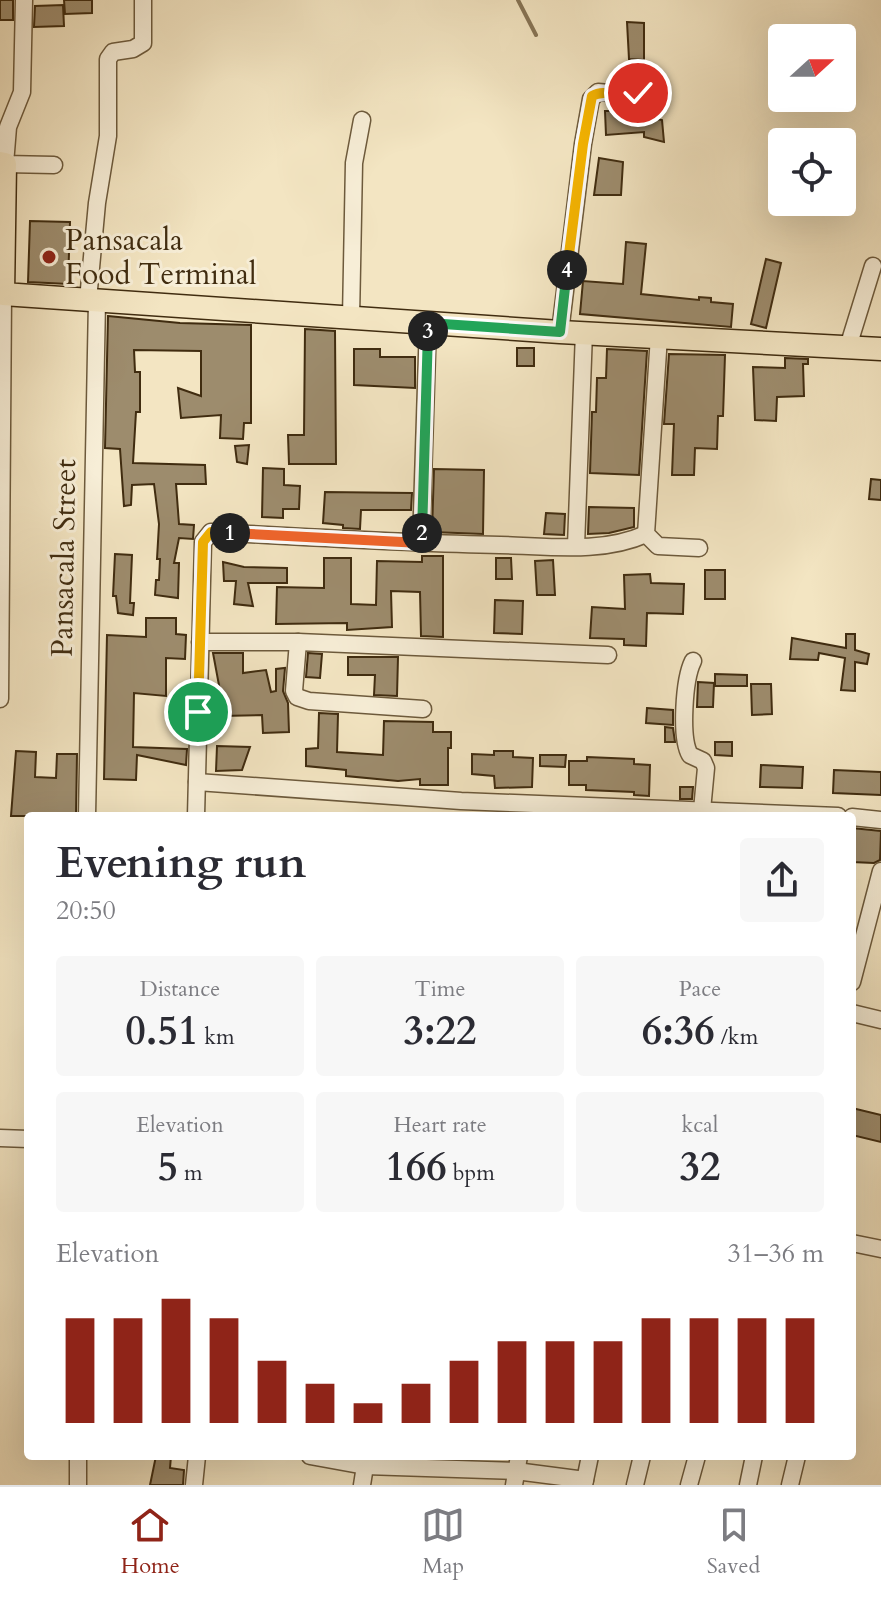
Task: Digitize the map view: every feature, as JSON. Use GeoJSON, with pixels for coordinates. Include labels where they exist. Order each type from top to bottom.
{"type":"FeatureCollection","features":[{"type":"Feature","properties":{"kind":"main road"},"geometry":{"type":"LineString","coordinates":[[2,164],[3,294],[560,332],[881,349]]}},
{"type":"Feature","properties":{"kind":"street"},"geometry":{"type":"LineString","coordinates":[[24,0],[22,92],[6,116],[2,164],[54,165]]}},
{"type":"Feature","properties":{"kind":"street","name":"Pansacala Street"},"geometry":{"type":"LineString","coordinates":[[87,812],[92,300],[97,203],[108,136],[108,59],[113,52],[133,49],[143,43],[143,0]]}},
{"type":"Feature","properties":{"kind":"street"},"geometry":{"type":"LineString","coordinates":[[560,332],[591,99],[601,92],[634,95],[651,79]]}},
{"type":"Feature","properties":{"kind":"street"},"geometry":{"type":"LineString","coordinates":[[351,318],[354,163],[362,120]]}},
{"type":"Feature","properties":{"kind":"street"},"geometry":{"type":"LineString","coordinates":[[848,347],[873,266]]}},
{"type":"Feature","properties":{"kind":"street"},"geometry":{"type":"LineString","coordinates":[[0,699],[3,294]]}},
{"type":"Feature","properties":{"kind":"street"},"geometry":{"type":"LineString","coordinates":[[421,543],[428,323]]}},
{"type":"Feature","properties":{"kind":"street"},"geometry":{"type":"LineString","coordinates":[[576,546],[584,332]]}},
{"type":"Feature","properties":{"kind":"street"},"geometry":{"type":"LineString","coordinates":[[659,336],[646,534],[658,546],[699,548]]}},
{"type":"Feature","properties":{"kind":"street"},"geometry":{"type":"LineString","coordinates":[[196,812],[203,542],[211,532],[421,543],[576,546],[627,543],[646,534]]}},
{"type":"Feature","properties":{"kind":"street"},"geometry":{"type":"LineString","coordinates":[[200,642],[298,642],[608,655]]}},
{"type":"Feature","properties":{"kind":"street"},"geometry":{"type":"LineString","coordinates":[[298,642],[294,691],[297,697],[309,701],[423,709]]}},
{"type":"Feature","properties":{"kind":"street"},"geometry":{"type":"LineString","coordinates":[[693,661],[685,691],[685,747],[690,755],[703,761],[706,768],[702,810]]}},
{"type":"Feature","properties":{"kind":"street"},"geometry":{"type":"LineString","coordinates":[[197,782],[460,808],[747,812]]}},
{"type":"Feature","properties":{"kind":"street"},"geometry":{"type":"LineString","coordinates":[[856,817],[881,820]]}},
{"type":"Feature","properties":{"kind":"street"},"geometry":{"type":"LineString","coordinates":[[856,950],[860,919],[881,871]]}},
{"type":"Feature","properties":{"kind":"street"},"geometry":{"type":"LineString","coordinates":[[856,1014],[881,1020]]}},
{"type":"Feature","properties":{"kind":"street"},"geometry":{"type":"LineString","coordinates":[[0,1138],[24,1139]]}},
{"type":"Feature","properties":{"kind":"street"},"geometry":{"type":"LineString","coordinates":[[856,1244],[881,1249]]}},
{"type":"Feature","properties":{"kind":"street"},"geometry":{"type":"LineString","coordinates":[[78,1460],[78,1485]]}},
{"type":"Feature","properties":{"kind":"street"},"geometry":{"type":"LineString","coordinates":[[194,1485],[197,1460]]}},
{"type":"Feature","properties":{"kind":"street"},"geometry":{"type":"LineString","coordinates":[[336,1460],[365,1466],[419,1463],[516,1471],[584,1482],[589,1460]]}},
{"type":"Feature","properties":{"kind":"street"},"geometry":{"type":"LineString","coordinates":[[635,1485],[641,1460]]}},
{"type":"Feature","properties":{"kind":"street"},"geometry":{"type":"LineString","coordinates":[[689,1485],[696,1460]]}},
{"type":"Feature","properties":{"kind":"street"},"geometry":{"type":"LineString","coordinates":[[748,1485],[753,1460]]}},
{"type":"Feature","properties":{"kind":"street"},"geometry":{"type":"LineString","coordinates":[[790,1485],[796,1460]]}},
{"type":"Feature","properties":{"kind":"street"},"geometry":{"type":"LineString","coordinates":[[362,1485],[365,1466]]}},
{"type":"Feature","properties":{"kind":"building"},"geometry":{"type":"Polygon","coordinates":[[[0,0],[13,0],[13,20],[0,20],[0,0]]]}},
{"type":"Feature","properties":{"kind":"building"},"geometry":{"type":"Polygon","coordinates":[[[64,0],[92,0],[92,13],[65,14],[64,0]]]}},
{"type":"Feature","properties":{"kind":"building"},"geometry":{"type":"Polygon","coordinates":[[[63,5],[64,26],[34,27],[35,6],[63,5]]]}},
{"type":"Feature","properties":{"kind":"building"},"geometry":{"type":"Polygon","coordinates":[[[627,22],[644,23],[644,60],[629,59],[627,22]]]}},
{"type":"Feature","properties":{"kind":"building"},"geometry":{"type":"Polygon","coordinates":[[[605,111],[629,111],[629,114],[662,120],[664,142],[644,137],[644,132],[606,135],[605,111]]]}},
{"type":"Feature","properties":{"kind":"building"},"geometry":{"type":"Polygon","coordinates":[[[599,158],[623,162],[621,195],[594,195],[599,158]]]}},
{"type":"Feature","properties":{"kind":"building"},"geometry":{"type":"Polygon","coordinates":[[[30,221],[70,222],[68,284],[28,282],[30,221]]]}},
{"type":"Feature","properties":{"kind":"building"},"geometry":{"type":"Polygon","coordinates":[[[626,242],[646,244],[641,294],[699,300],[699,297],[711,298],[711,302],[733,304],[731,327],[580,314],[583,281],[623,284],[626,242]]]}},
{"type":"Feature","properties":{"kind":"building"},"geometry":{"type":"Polygon","coordinates":[[[766,259],[781,263],[766,328],[751,324],[766,259]]]}},
{"type":"Feature","properties":{"kind":"building"},"geometry":{"type":"Polygon","coordinates":[[[108,316],[180,323],[251,325],[251,423],[244,423],[243,439],[220,438],[221,415],[181,418],[178,388],[201,396],[201,351],[134,350],[135,372],[140,372],[140,412],[136,412],[133,463],[205,465],[206,484],[176,484],[179,524],[194,525],[193,539],[179,538],[174,563],[179,563],[178,598],[155,595],[160,559],[157,559],[159,524],[154,484],[132,485],[131,505],[124,506],[120,449],[105,448],[108,316]]]}},
{"type":"Feature","properties":{"kind":"building"},"geometry":{"type":"Polygon","coordinates":[[[305,329],[335,331],[336,464],[289,464],[288,435],[304,435],[305,329]]]}},
{"type":"Feature","properties":{"kind":"building"},"geometry":{"type":"Polygon","coordinates":[[[517,348],[534,348],[534,366],[517,366],[517,348]]]}},
{"type":"Feature","properties":{"kind":"building"},"geometry":{"type":"Polygon","coordinates":[[[354,349],[380,349],[380,357],[415,357],[415,388],[354,385],[354,349]]]}},
{"type":"Feature","properties":{"kind":"building"},"geometry":{"type":"Polygon","coordinates":[[[607,349],[647,351],[639,475],[590,473],[592,412],[596,412],[597,378],[606,378],[607,349]]]}},
{"type":"Feature","properties":{"kind":"building"},"geometry":{"type":"Polygon","coordinates":[[[669,354],[725,355],[723,416],[718,416],[717,449],[695,448],[694,475],[672,475],[674,424],[664,424],[669,354]]]}},
{"type":"Feature","properties":{"kind":"building"},"geometry":{"type":"Polygon","coordinates":[[[785,358],[808,359],[808,364],[803,364],[804,396],[777,397],[776,421],[755,420],[753,367],[785,368],[785,358]]]}},
{"type":"Feature","properties":{"kind":"building"},"geometry":{"type":"Polygon","coordinates":[[[249,445],[247,464],[237,462],[235,446],[249,445]]]}},
{"type":"Feature","properties":{"kind":"building"},"geometry":{"type":"Polygon","coordinates":[[[263,468],[284,469],[284,485],[300,486],[299,509],[283,509],[283,518],[262,517],[263,468]]]}},
{"type":"Feature","properties":{"kind":"building"},"geometry":{"type":"Polygon","coordinates":[[[434,469],[484,470],[483,534],[432,532],[434,469]]]}},
{"type":"Feature","properties":{"kind":"building"},"geometry":{"type":"Polygon","coordinates":[[[871,479],[881,480],[881,500],[869,499],[871,479]]]}},
{"type":"Feature","properties":{"kind":"building"},"geometry":{"type":"Polygon","coordinates":[[[325,492],[412,493],[411,510],[361,510],[360,529],[343,528],[343,525],[323,523],[325,492]]]}},
{"type":"Feature","properties":{"kind":"building"},"geometry":{"type":"Polygon","coordinates":[[[589,507],[634,508],[634,527],[588,534],[589,507]]]}},
{"type":"Feature","properties":{"kind":"building"},"geometry":{"type":"Polygon","coordinates":[[[546,513],[565,514],[564,535],[544,534],[546,513]]]}},
{"type":"Feature","properties":{"kind":"building"},"geometry":{"type":"Polygon","coordinates":[[[115,554],[132,555],[130,603],[134,603],[133,615],[118,613],[116,596],[113,596],[115,554]]]}},
{"type":"Feature","properties":{"kind":"building"},"geometry":{"type":"Polygon","coordinates":[[[422,556],[443,556],[443,637],[421,636],[420,592],[391,591],[392,627],[347,630],[347,623],[276,624],[277,587],[324,588],[324,558],[351,558],[351,604],[376,605],[377,561],[422,562],[422,556]]]}},
{"type":"Feature","properties":{"kind":"building"},"geometry":{"type":"Polygon","coordinates":[[[496,558],[511,558],[512,579],[496,579],[496,558]]]}},
{"type":"Feature","properties":{"kind":"building"},"geometry":{"type":"Polygon","coordinates":[[[553,560],[555,595],[537,595],[535,561],[553,560]]]}},
{"type":"Feature","properties":{"kind":"building"},"geometry":{"type":"Polygon","coordinates":[[[223,562],[244,567],[287,568],[287,583],[248,583],[253,606],[234,604],[236,581],[224,581],[223,562]]]}},
{"type":"Feature","properties":{"kind":"building"},"geometry":{"type":"Polygon","coordinates":[[[705,570],[725,570],[725,599],[705,599],[705,570]]]}},
{"type":"Feature","properties":{"kind":"building"},"geometry":{"type":"Polygon","coordinates":[[[650,574],[651,583],[684,584],[683,614],[647,613],[646,646],[624,645],[624,639],[590,638],[592,607],[625,609],[624,575],[650,574]]]}},
{"type":"Feature","properties":{"kind":"building"},"geometry":{"type":"Polygon","coordinates":[[[495,600],[523,601],[522,634],[494,633],[495,600]]]}},
{"type":"Feature","properties":{"kind":"building"},"geometry":{"type":"Polygon","coordinates":[[[146,618],[176,618],[176,634],[186,635],[185,659],[166,658],[166,696],[134,693],[133,747],[187,749],[186,765],[137,755],[136,780],[104,779],[107,635],[146,637],[146,618]]]}},
{"type":"Feature","properties":{"kind":"building"},"geometry":{"type":"Polygon","coordinates":[[[846,634],[855,634],[855,650],[869,654],[867,664],[855,662],[855,691],[841,690],[845,658],[819,653],[818,660],[790,659],[792,638],[846,648],[846,634]]]}},
{"type":"Feature","properties":{"kind":"building"},"geometry":{"type":"Polygon","coordinates":[[[213,653],[243,653],[243,673],[266,670],[271,692],[276,691],[276,669],[285,668],[283,691],[288,703],[289,732],[263,733],[262,715],[221,716],[221,696],[213,653]]]}},
{"type":"Feature","properties":{"kind":"building"},"geometry":{"type":"Polygon","coordinates":[[[308,653],[322,654],[320,678],[306,677],[308,653]]]}},
{"type":"Feature","properties":{"kind":"building"},"geometry":{"type":"Polygon","coordinates":[[[348,657],[398,657],[397,696],[374,695],[375,675],[348,675],[348,657]]]}},
{"type":"Feature","properties":{"kind":"building"},"geometry":{"type":"Polygon","coordinates":[[[715,674],[747,675],[747,686],[715,686],[715,674]]]}},
{"type":"Feature","properties":{"kind":"building"},"geometry":{"type":"Polygon","coordinates":[[[698,682],[714,683],[713,707],[697,707],[698,682]]]}},
{"type":"Feature","properties":{"kind":"building"},"geometry":{"type":"Polygon","coordinates":[[[751,684],[771,684],[772,714],[752,715],[751,684]]]}},
{"type":"Feature","properties":{"kind":"building"},"geometry":{"type":"Polygon","coordinates":[[[647,708],[673,710],[673,725],[646,723],[647,708]]]}},
{"type":"Feature","properties":{"kind":"building"},"geometry":{"type":"Polygon","coordinates":[[[319,713],[338,714],[337,752],[383,755],[384,721],[433,722],[433,732],[451,732],[448,785],[420,785],[420,779],[398,781],[346,776],[346,770],[306,766],[306,749],[318,748],[319,713]]]}},
{"type":"Feature","properties":{"kind":"building"},"geometry":{"type":"Polygon","coordinates":[[[665,727],[673,728],[675,742],[665,742],[665,727]]]}},
{"type":"Feature","properties":{"kind":"building"},"geometry":{"type":"Polygon","coordinates":[[[715,742],[732,742],[732,756],[715,755],[715,742]]]}},
{"type":"Feature","properties":{"kind":"building"},"geometry":{"type":"Polygon","coordinates":[[[217,746],[250,747],[242,770],[216,771],[217,746]]]}},
{"type":"Feature","properties":{"kind":"building"},"geometry":{"type":"Polygon","coordinates":[[[16,751],[36,752],[35,777],[56,778],[57,754],[77,754],[76,812],[24,812],[24,816],[11,816],[16,751]]]}},
{"type":"Feature","properties":{"kind":"building"},"geometry":{"type":"Polygon","coordinates":[[[494,751],[513,751],[513,757],[533,758],[532,787],[495,788],[494,776],[472,774],[472,754],[494,755],[494,751]]]}},
{"type":"Feature","properties":{"kind":"building"},"geometry":{"type":"Polygon","coordinates":[[[540,755],[566,755],[565,767],[540,766],[540,755]]]}},
{"type":"Feature","properties":{"kind":"building"},"geometry":{"type":"Polygon","coordinates":[[[587,757],[634,759],[634,764],[650,765],[649,796],[634,795],[634,792],[586,790],[586,785],[569,785],[569,761],[587,761],[587,757]]]}},
{"type":"Feature","properties":{"kind":"building"},"geometry":{"type":"Polygon","coordinates":[[[761,765],[803,767],[802,788],[760,787],[761,765]]]}},
{"type":"Feature","properties":{"kind":"building"},"geometry":{"type":"Polygon","coordinates":[[[834,770],[881,772],[881,795],[833,793],[834,770]]]}},
{"type":"Feature","properties":{"kind":"building"},"geometry":{"type":"Polygon","coordinates":[[[680,787],[693,787],[692,799],[680,799],[680,787]]]}},
{"type":"Feature","properties":{"kind":"building"},"geometry":{"type":"Polygon","coordinates":[[[856,828],[881,831],[880,860],[874,863],[856,862],[856,828]]]}},
{"type":"Feature","properties":{"kind":"building"},"geometry":{"type":"Polygon","coordinates":[[[856,1109],[881,1115],[881,1142],[856,1136],[856,1109]]]}},
{"type":"Feature","properties":{"kind":"building"},"geometry":{"type":"Polygon","coordinates":[[[155,1460],[171,1460],[170,1468],[184,1470],[183,1485],[150,1485],[155,1460]]]}},
{"type":"Feature","properties":{"kind":"waterway"},"geometry":{"type":"LineString","coordinates":[[518,0],[536,35]]}},
{"type":"Feature","properties":{"kind":"place","name":"Pansacala Food Terminal"},"geometry":{"type":"Point","coordinates":[49,257]}},
{"type":"Feature","properties":{"kind":"route"},"geometry":{"type":"LineString","coordinates":[[198,712],[203,542],[206,536],[211,532],[421,543],[428,323],[560,332],[591,99],[601,92],[630,96],[638,93]]}}]}
